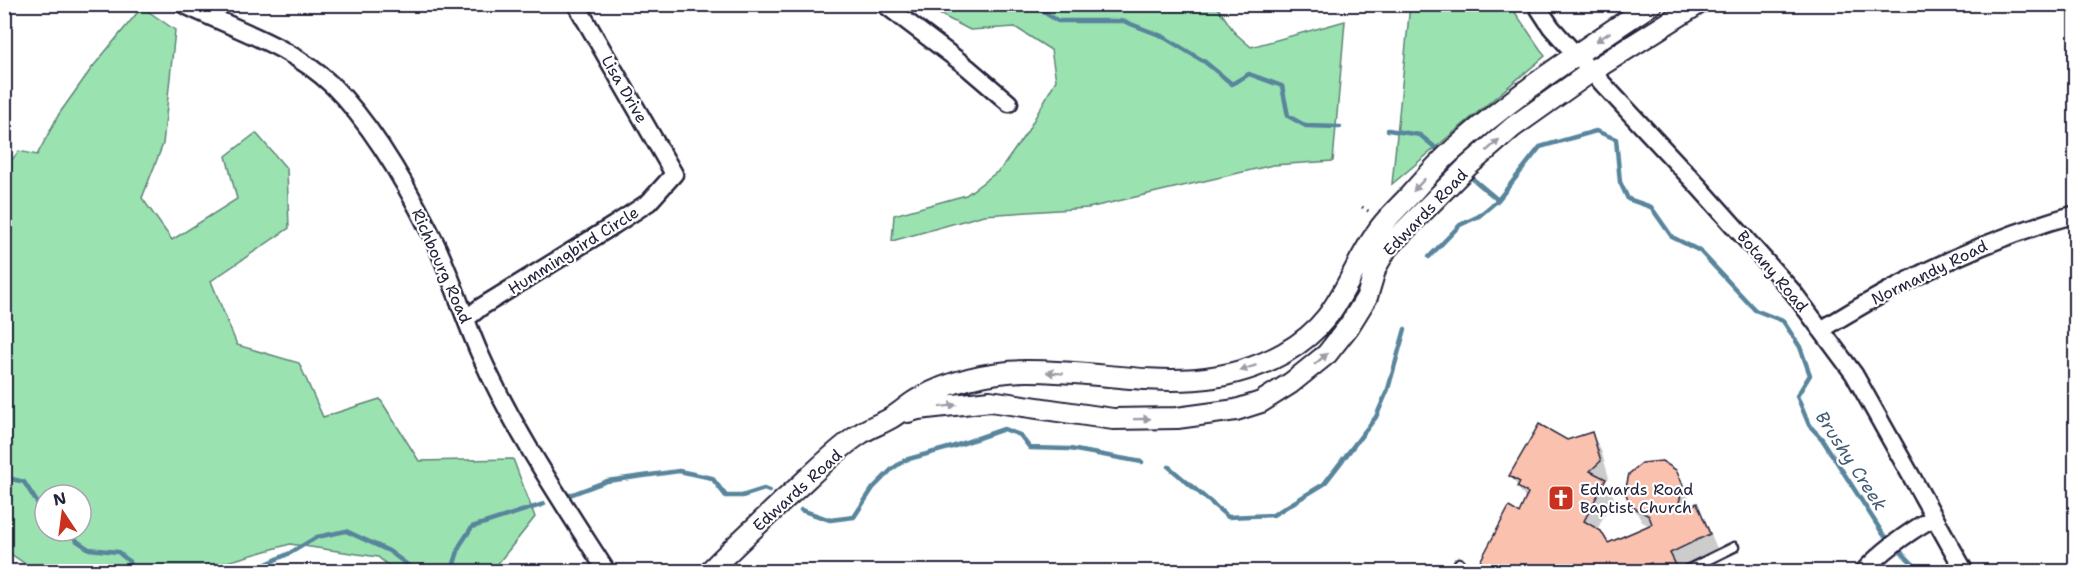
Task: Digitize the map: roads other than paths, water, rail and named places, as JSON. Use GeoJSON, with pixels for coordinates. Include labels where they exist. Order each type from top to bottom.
{"type":"FeatureCollection","features":[{"type":"Feature","properties":{"kind":"street","name":"Richbourg Road"},"geometry":{"type":"LineString","coordinates":[[183,4],[299,59],[333,86],[349,103],[394,169],[432,235],[479,351],[503,402],[541,468],[607,572]]}},
{"type":"Feature","properties":{"kind":"street","name":"Lisa Drive"},"geometry":{"type":"LineString","coordinates":[[576,4],[674,174]]}},
{"type":"Feature","properties":{"kind":"street"},"geometry":{"type":"LineString","coordinates":[[884,4],[967,67],[1009,104]]}},
{"type":"Feature","properties":{"kind":"street","name":"Botany Road"},"geometry":{"type":"LineString","coordinates":[[1536,4],[1551,27],[1793,292],[1854,374],[1965,572]]}},
{"type":"Feature","properties":{"kind":"street","name":"Edwards Road"},"geometry":{"type":"LineString","coordinates":[[709,572],[733,547],[858,434],[948,385],[991,374],[1027,371],[1176,381],[1231,373],[1280,355],[1309,337],[1321,326],[1335,309],[1376,233],[1451,151],[1485,121],[1576,55],[1652,4]]}},
{"type":"Feature","properties":{"kind":"street","name":"Edwards Road"},"geometry":{"type":"LineString","coordinates":[[891,417],[918,409],[990,401],[1113,419],[1177,418],[1236,410],[1261,402],[1291,383],[1327,354],[1349,326],[1367,297],[1376,267],[1387,248],[1467,167],[1513,127],[1592,71],[1698,4]]}},
{"type":"Feature","properties":{"kind":"street","name":"Hummingbird Circle"},"geometry":{"type":"LineString","coordinates":[[466,319],[481,307],[649,201],[674,174]]}},
{"type":"Feature","properties":{"kind":"street","name":"Normandy Road"},"geometry":{"type":"LineString","coordinates":[[1821,330],[1860,306],[1948,260],[1989,242],[2076,213]]}},
{"type":"Feature","properties":{"kind":"street"},"geometry":{"type":"LineString","coordinates":[[1863,572],[1882,552],[1933,518]]}},
{"type":"Feature","properties":{"kind":"lane"},"geometry":{"type":"LineString","coordinates":[[1683,572],[1734,547]]}},
{"type":"Feature","properties":{"kind":"lane"},"geometry":{"type":"LineString","coordinates":[[1459,562],[1467,572]]}},
{"type":"Feature","properties":{"kind":"waterway"},"geometry":{"type":"LineString","coordinates":[[1031,4],[1058,21],[1123,21],[1162,36],[1205,62],[1232,84],[1249,74],[1282,86],[1288,116],[1306,126],[1340,127]]}},
{"type":"Feature","properties":{"kind":"waterway"},"geometry":{"type":"LineString","coordinates":[[1388,130],[1420,135],[1437,149]]}},
{"type":"Feature","properties":{"kind":"waterway","name":"Brushy Creek"},"geometry":{"type":"LineString","coordinates":[[1429,257],[1460,225],[1479,216],[1498,200],[1540,147],[1596,131],[1616,139],[1620,182],[1628,199],[1651,207],[1672,237],[1700,251],[1755,310],[1783,321],[1800,347],[1810,375],[1797,396],[1809,425],[1822,439],[1883,534],[1921,572]]}},
{"type":"Feature","properties":{"kind":"waterway"},"geometry":{"type":"LineString","coordinates":[[1473,179],[1498,200]]}},
{"type":"Feature","properties":{"kind":"waterway","name":"Brushy Creek"},"geometry":{"type":"LineString","coordinates":[[1169,467],[1228,517],[1273,515],[1324,484],[1376,417],[1388,389],[1405,329]]}},
{"type":"Feature","properties":{"kind":"waterway","name":"Brushy Creek"},"geometry":{"type":"LineString","coordinates":[[801,510],[830,520],[854,517],[873,488],[905,460],[1004,429],[1020,435],[1030,448],[1070,449],[1142,462]]}},
{"type":"Feature","properties":{"kind":"waterway","name":"Brushy Creek"},"geometry":{"type":"LineString","coordinates":[[570,495],[607,481],[679,471],[712,478],[726,496],[742,496],[764,489],[769,491]]}},
{"type":"Feature","properties":{"kind":"waterway","name":"Brushy Creek"},"geometry":{"type":"LineString","coordinates":[[4,477],[24,482],[33,496]]}},
{"type":"Feature","properties":{"kind":"waterway","name":"Brushy Creek"},"geometry":{"type":"LineString","coordinates":[[436,572],[453,567],[460,545],[472,527],[544,504]]}},
{"type":"Feature","properties":{"kind":"waterway","name":"Brushy Creek"},"geometry":{"type":"LineString","coordinates":[[249,572],[290,553],[317,537],[346,531],[389,551],[417,572]]}},
{"type":"Feature","properties":{"kind":"waterway","name":"Brushy Creek"},"geometry":{"type":"LineString","coordinates":[[80,543],[89,549],[118,552],[130,562],[128,572]]}},
{"type":"Feature","properties":{"kind":"place","name":"Edwards Road Baptist Church"},"geometry":{"type":"Point","coordinates":[1561,498]}}]}
